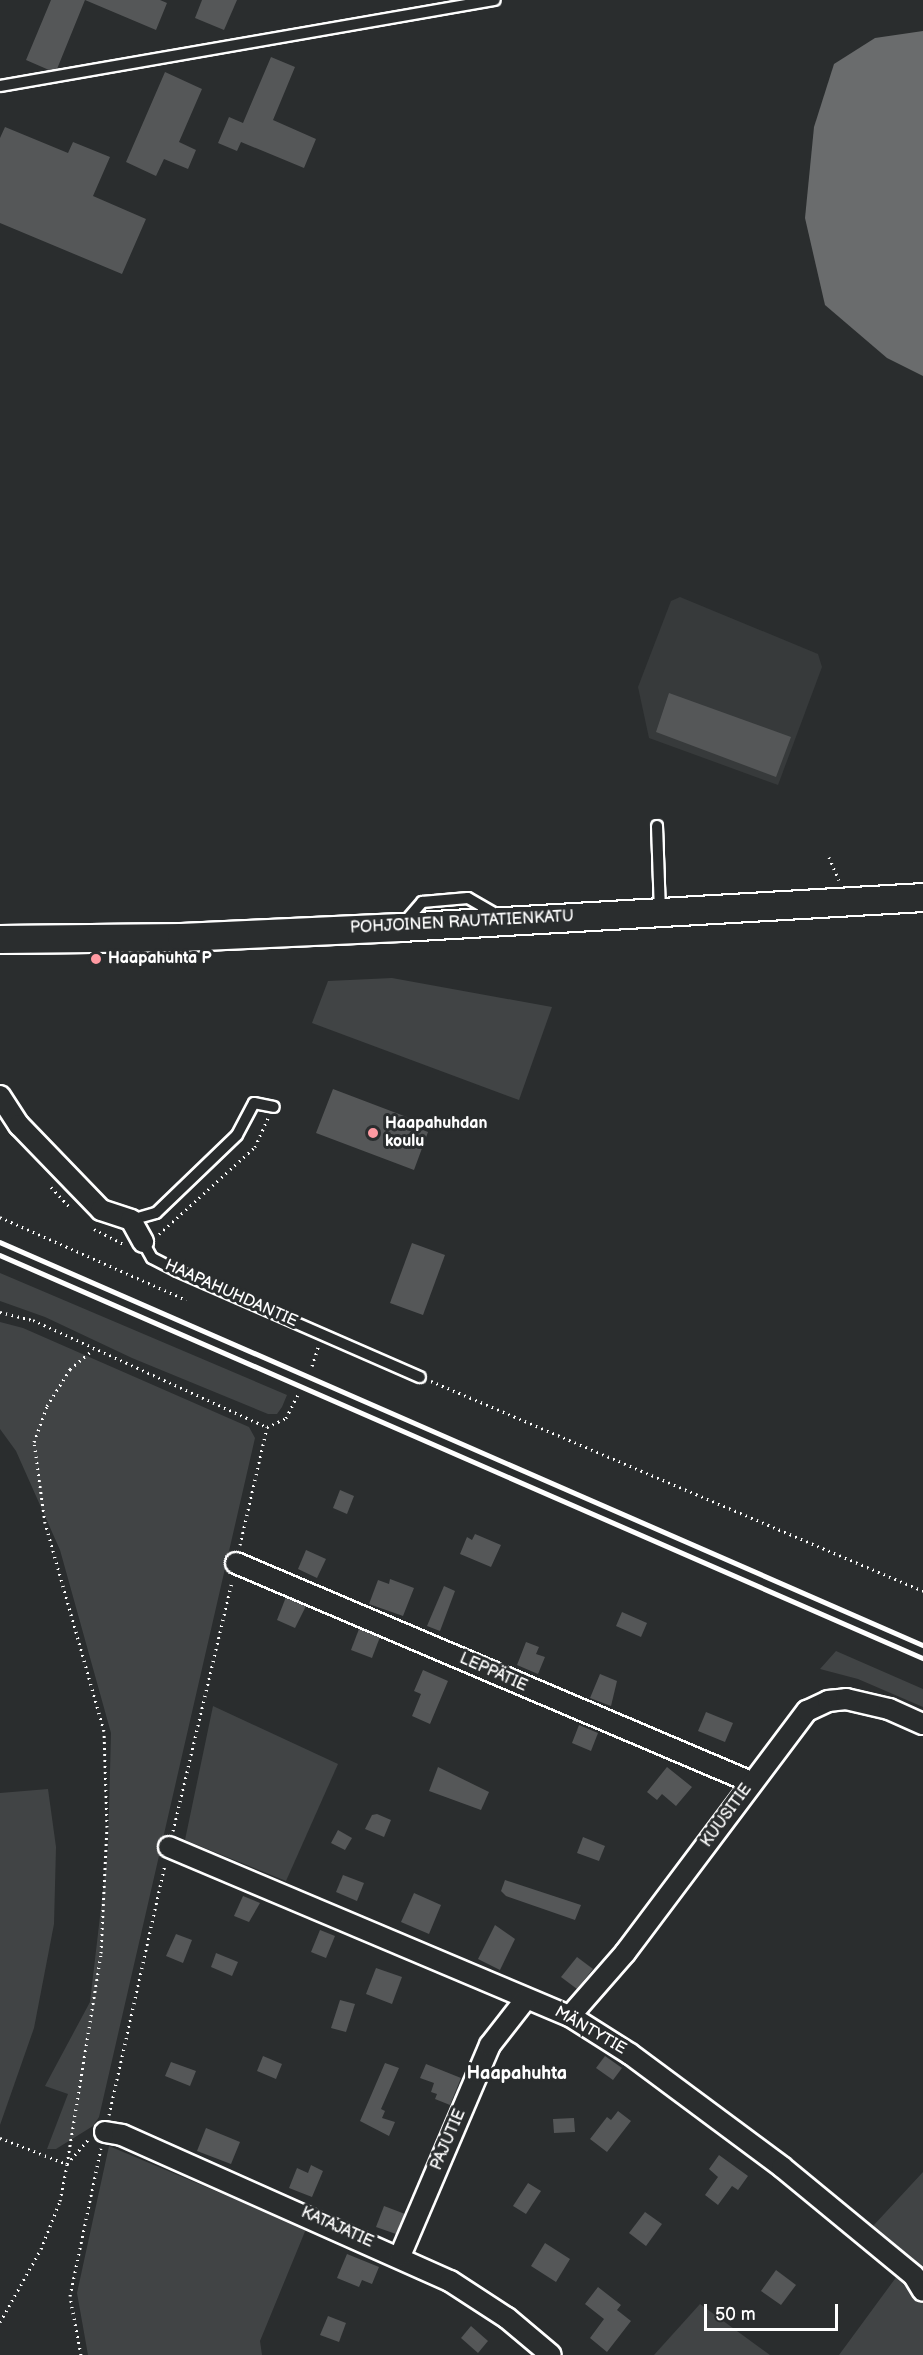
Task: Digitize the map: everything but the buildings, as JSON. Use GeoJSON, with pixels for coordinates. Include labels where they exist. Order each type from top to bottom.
{"type":"FeatureCollection","features":[{"type":"Feature","properties":{"kind":"street","name":"POHJOINEN RAUTATIENKATU"},"geometry":{"type":"LineString","coordinates":[[0,939],[181,937],[400,927],[923,897]]}},
{"type":"Feature","properties":{"kind":"street"},"geometry":{"type":"LineString","coordinates":[[0,1096],[19,1125],[101,1210],[131,1220]]}},
{"type":"Feature","properties":{"kind":"street","name":"HAAPAHUHDANTIE"},"geometry":{"type":"LineString","coordinates":[[131,1220],[143,1242]]}},
{"type":"Feature","properties":{"kind":"street","name":"LEPPÄTIE"},"geometry":{"type":"LineString","coordinates":[[236,1563],[751,1782]]}},
{"type":"Feature","properties":{"kind":"street","name":"KUUSITIE"},"geometry":{"type":"LineString","coordinates":[[570,2016],[625,1953],[751,1782],[807,1711],[828,1701],[846,1699],[866,1702],[923,1724]]}},
{"type":"Feature","properties":{"kind":"street","name":"MÄNTYTIE"},"geometry":{"type":"LineString","coordinates":[[169,1847],[570,2016],[630,2054],[782,2167],[914,2276],[923,2291]]}},
{"type":"Feature","properties":{"kind":"street","name":"PAJUTIE"},"geometry":{"type":"LineString","coordinates":[[400,2256],[490,2045],[526,1999]]}},
{"type":"Feature","properties":{"kind":"street","name":"KATAJATIE"},"geometry":{"type":"LineString","coordinates":[[105,2132],[122,2135],[400,2256],[482,2300],[551,2355]]}},
{"type":"Feature","properties":{"kind":"lane"},"geometry":{"type":"LineString","coordinates":[[0,86],[495,0]]}},
{"type":"Feature","properties":{"kind":"lane"},"geometry":{"type":"LineString","coordinates":[[657,826],[660,912]]}},
{"type":"Feature","properties":{"kind":"lane"},"geometry":{"type":"LineString","coordinates":[[131,1220],[156,1213],[237,1136],[254,1103],[274,1107]]}},
{"type":"Feature","properties":{"kind":"lane","name":"HAAPAHUHDANTIE"},"geometry":{"type":"LineString","coordinates":[[143,1242],[152,1258],[177,1271],[420,1377]]}},
{"type":"Feature","properties":{"kind":"path"},"geometry":{"type":"LineString","coordinates":[[143,1242],[157,1236],[206,1196],[255,1147],[274,1107]]}},
{"type":"Feature","properties":{"kind":"path"},"geometry":{"type":"LineString","coordinates":[[0,1217],[186,1300]]}},
{"type":"Feature","properties":{"kind":"path"},"geometry":{"type":"LineString","coordinates":[[0,1312],[33,1320],[93,1350],[179,1384],[267,1427],[286,1419],[298,1395]]}},
{"type":"Feature","properties":{"kind":"path"},"geometry":{"type":"LineString","coordinates":[[312,1366],[322,1333]]}},
{"type":"Feature","properties":{"kind":"path"},"geometry":{"type":"LineString","coordinates":[[0,2322],[41,2249],[60,2201],[101,1953],[107,1827],[104,1731],[45,1523],[34,1442],[53,1397],[70,1369],[93,1350]]}},
{"type":"Feature","properties":{"kind":"path"},"geometry":{"type":"LineString","coordinates":[[420,1377],[923,1591]]}},
{"type":"Feature","properties":{"kind":"path"},"geometry":{"type":"LineString","coordinates":[[81,2355],[70,2296],[169,1847],[267,1427]]}},
{"type":"Feature","properties":{"kind":"path"},"geometry":{"type":"LineString","coordinates":[[67,2164],[89,2138],[105,2132]]}},
{"type":"Feature","properties":{"kind":"path"},"geometry":{"type":"LineString","coordinates":[[0,2138],[67,2164]]}},
{"type":"Feature","properties":{"kind":"shaded area"},"geometry":{"type":"Polygon","coordinates":[[[923,31],[923,376],[887,358],[825,305],[805,218],[814,127],[834,64],[875,38],[923,31]]]}},
{"type":"Feature","properties":{"kind":"shaded area"},"geometry":{"type":"Polygon","coordinates":[[[680,597],[818,654],[822,667],[778,785],[649,738],[638,687],[671,601],[680,597]]]}},
{"type":"Feature","properties":{"kind":"shaded area"},"geometry":{"type":"Polygon","coordinates":[[[392,978],[552,1007],[519,1100],[312,1023],[328,981],[392,978]]]}},
{"type":"Feature","properties":{"kind":"shaded area"},"geometry":{"type":"Polygon","coordinates":[[[0,1273],[287,1395],[282,1407],[277,1414],[268,1414],[132,1358],[45,1317],[0,1301],[0,1273]]]}},
{"type":"Feature","properties":{"kind":"shaded area"},"geometry":{"type":"Polygon","coordinates":[[[0,1322],[23,1328],[249,1427],[255,1438],[99,2117],[93,2126],[56,2149],[47,2149],[68,2094],[45,2086],[90,2002],[108,1848],[111,1733],[60,1550],[16,1451],[0,1429],[0,1322]]]}},
{"type":"Feature","properties":{"kind":"shaded area"},"geometry":{"type":"Polygon","coordinates":[[[836,1651],[923,1689],[923,1707],[858,1679],[820,1669],[836,1651]]]}},
{"type":"Feature","properties":{"kind":"shaded area"},"geometry":{"type":"Polygon","coordinates":[[[213,1706],[338,1764],[286,1881],[185,1840],[213,1706]]]}},
{"type":"Feature","properties":{"kind":"shaded area"},"geometry":{"type":"Polygon","coordinates":[[[48,1789],[56,1847],[54,1924],[34,2028],[0,2125],[0,1793],[48,1789]]]}},
{"type":"Feature","properties":{"kind":"shaded area"},"geometry":{"type":"Polygon","coordinates":[[[109,2146],[306,2229],[260,2341],[262,2355],[88,2355],[77,2293],[109,2146]]]}},
{"type":"Feature","properties":{"kind":"shaded area"},"geometry":{"type":"Polygon","coordinates":[[[923,2172],[923,2355],[839,2355],[911,2257],[873,2226],[923,2172]]]}},
{"type":"Feature","properties":{"kind":"shaded area"},"geometry":{"type":"Polygon","coordinates":[[[700,2304],[770,2355],[654,2355],[700,2304]]]}},
{"type":"Feature","properties":{"kind":"railway"},"geometry":{"type":"LineString","coordinates":[[0,1242],[923,1645]]}},
{"type":"Feature","properties":{"kind":"railway"},"geometry":{"type":"LineString","coordinates":[[0,1255],[923,1658]]}},
{"type":"Feature","properties":{"kind":"place","name":"Haapahuhta P"},"geometry":{"type":"Point","coordinates":[96,959]}},
{"type":"Feature","properties":{"kind":"place","name":"Haapahuhdan koulu"},"geometry":{"type":"Point","coordinates":[373,1133]}},
{"type":"Feature","properties":{"kind":"district","name":"Haapahuhta"},"geometry":{"type":"Point","coordinates":[517,2074]}}]}
